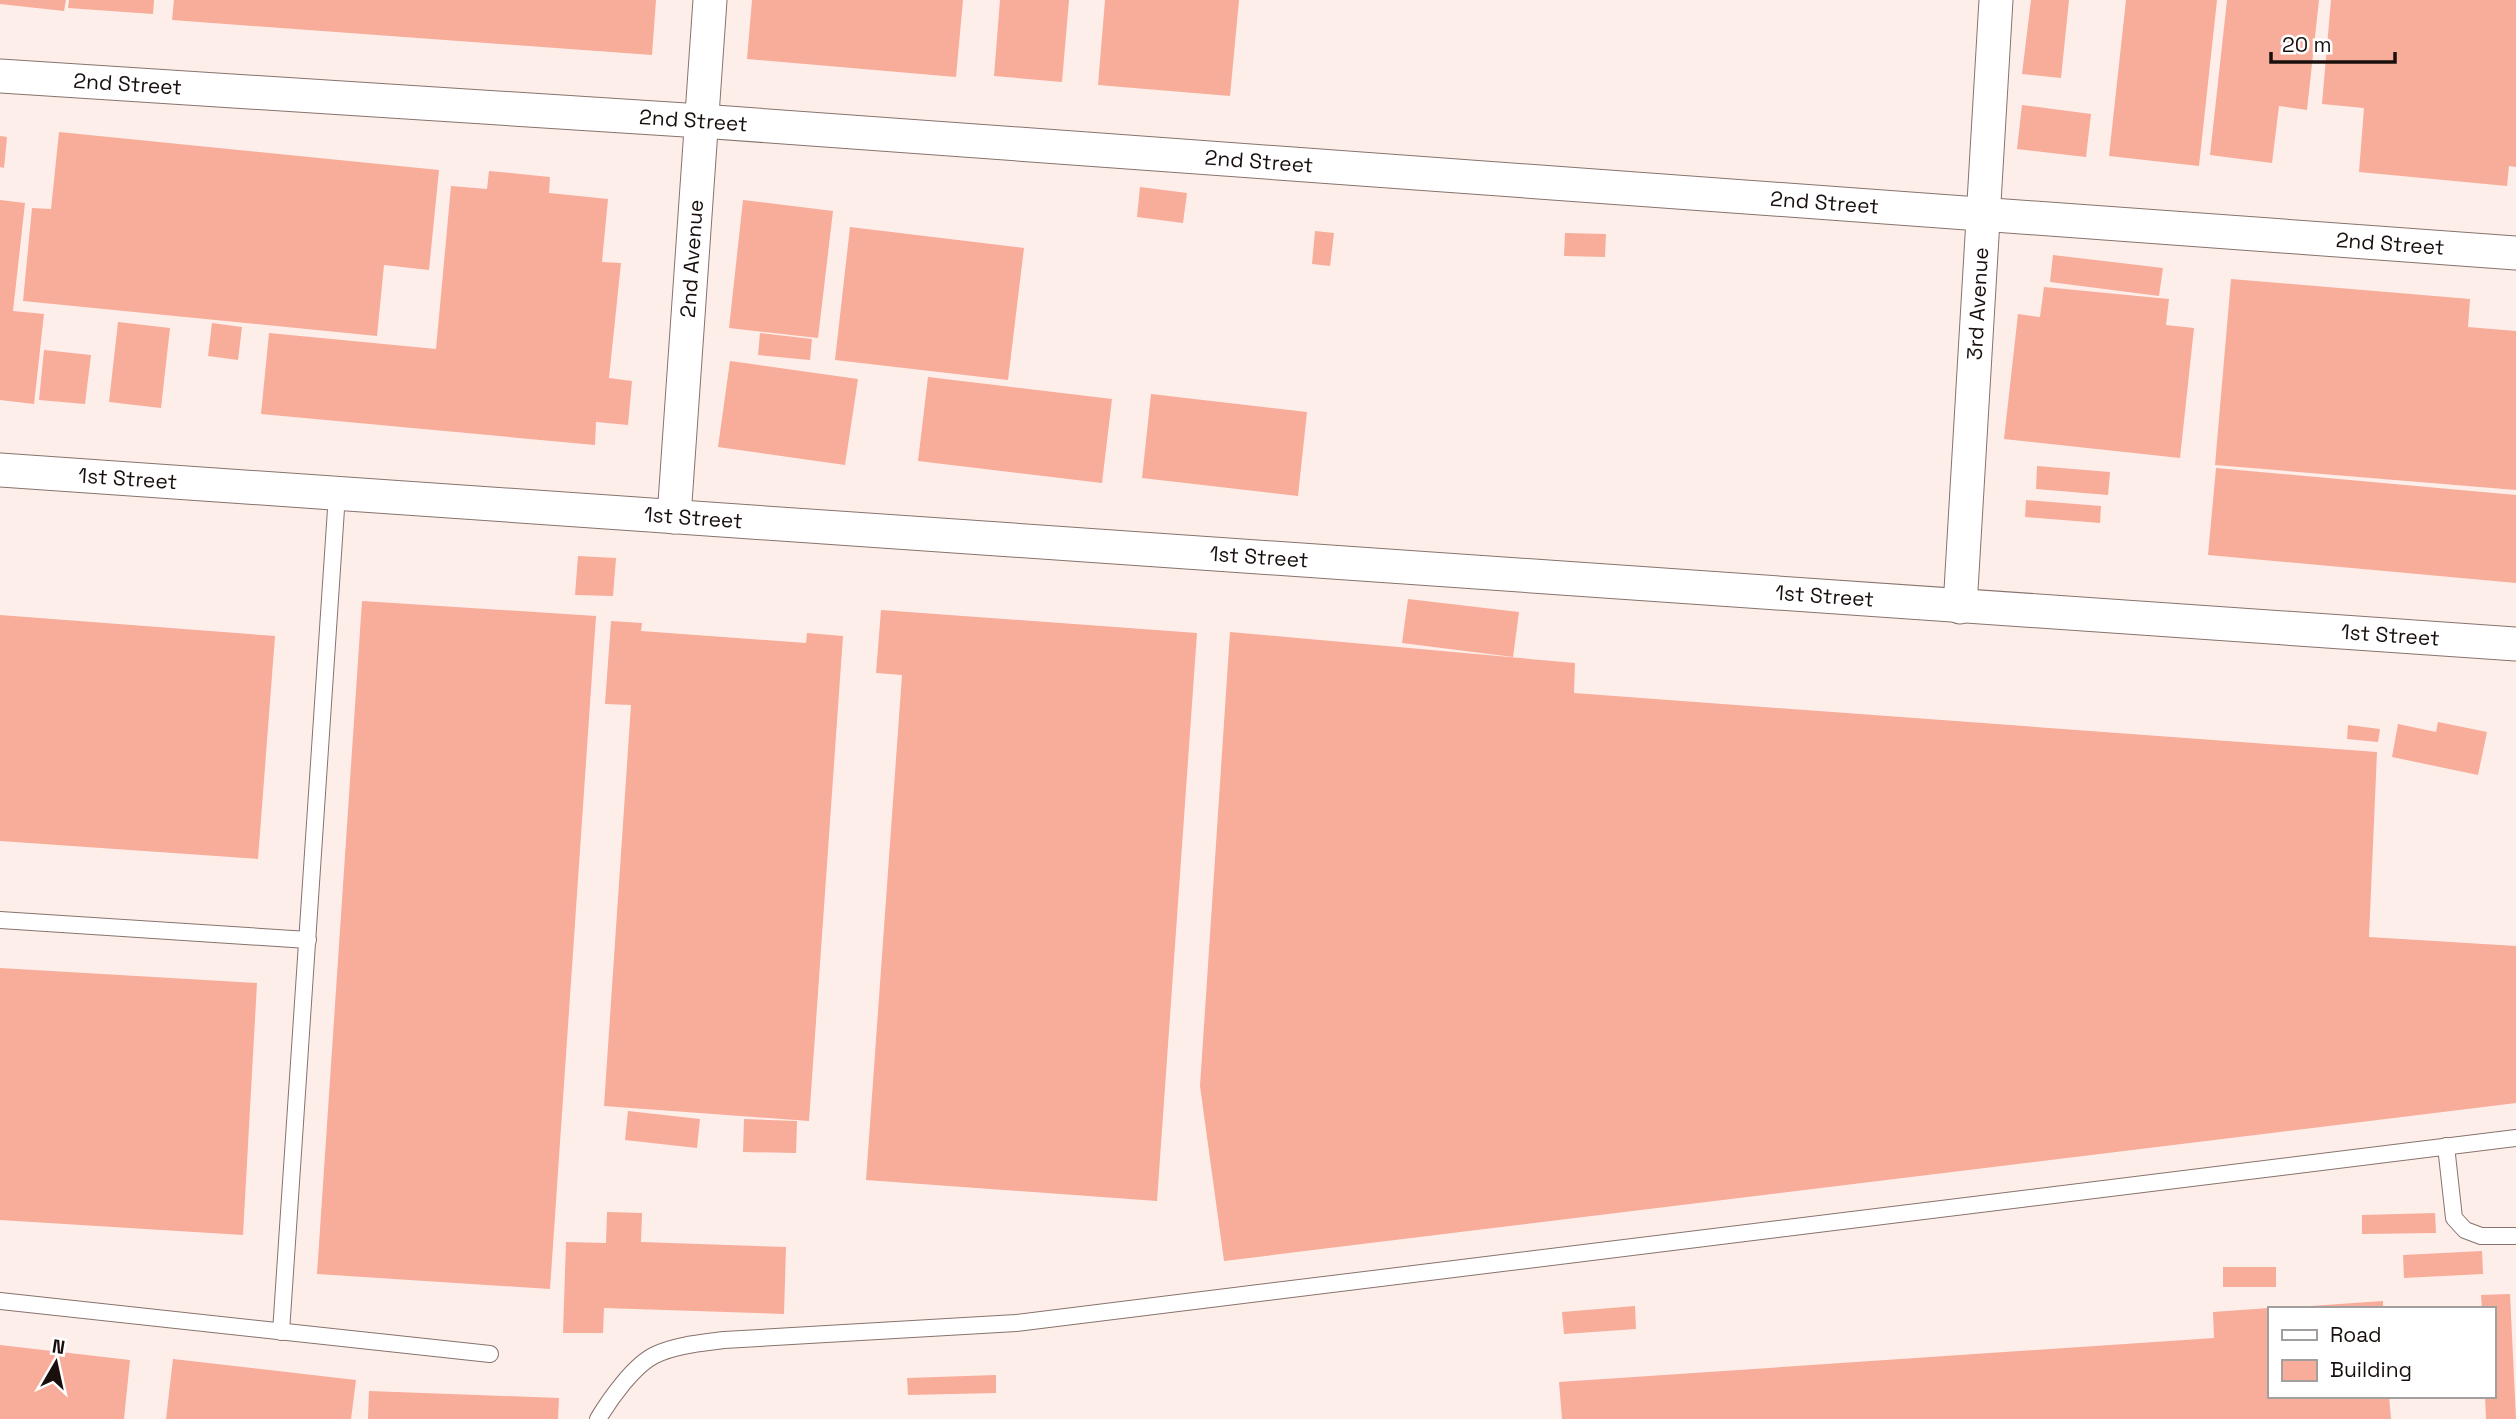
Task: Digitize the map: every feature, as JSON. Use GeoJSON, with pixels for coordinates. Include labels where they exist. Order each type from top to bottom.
{"type":"FeatureCollection","features":[{"type":"Feature","properties":{"kind":"street","name":"2nd Avenue"},"geometry":{"type":"LineString","coordinates":[[674,517],[710,0]]}},
{"type":"Feature","properties":{"kind":"street","name":"3rd Avenue"},"geometry":{"type":"LineString","coordinates":[[1961,607],[1996,0]]}},
{"type":"Feature","properties":{"kind":"street","name":"2nd Street"},"geometry":{"type":"LineString","coordinates":[[0,76],[701,121],[2516,253]]}},
{"type":"Feature","properties":{"kind":"street","name":"1st Street"},"geometry":{"type":"LineString","coordinates":[[0,470],[2516,644]]}},
{"type":"Feature","properties":{"kind":"lane"},"geometry":{"type":"LineString","coordinates":[[281,1332],[337,494]]}},
{"type":"Feature","properties":{"kind":"lane"},"geometry":{"type":"LineString","coordinates":[[0,920],[308,940]]}},
{"type":"Feature","properties":{"kind":"lane"},"geometry":{"type":"LineString","coordinates":[[598,1419],[617,1388],[653,1355],[678,1347],[724,1340],[1016,1323],[2516,1138]]}},
{"type":"Feature","properties":{"kind":"lane"},"geometry":{"type":"LineString","coordinates":[[2445,1146],[2454,1218],[2465,1230],[2481,1236],[2516,1236]]}},
{"type":"Feature","properties":{"kind":"lane"},"geometry":{"type":"LineString","coordinates":[[0,1301],[490,1354]]}},
{"type":"Feature","properties":{"kind":"building"},"geometry":{"type":"Polygon","coordinates":[[[0,0],[66,0],[64,11],[0,4],[0,0]]]}},
{"type":"Feature","properties":{"kind":"building"},"geometry":{"type":"Polygon","coordinates":[[[69,0],[154,0],[153,14],[68,8],[69,0]]]}},
{"type":"Feature","properties":{"kind":"building"},"geometry":{"type":"Polygon","coordinates":[[[174,0],[656,0],[652,55],[172,20],[174,0]]]}},
{"type":"Feature","properties":{"kind":"building"},"geometry":{"type":"Polygon","coordinates":[[[752,0],[963,0],[956,77],[747,59],[752,0]]]}},
{"type":"Feature","properties":{"kind":"building"},"geometry":{"type":"Polygon","coordinates":[[[1000,0],[1069,0],[1062,82],[994,76],[1000,0]]]}},
{"type":"Feature","properties":{"kind":"building"},"geometry":{"type":"Polygon","coordinates":[[[1105,0],[1239,0],[1230,96],[1098,85],[1105,0]]]}},
{"type":"Feature","properties":{"kind":"building"},"geometry":{"type":"Polygon","coordinates":[[[2031,0],[2069,0],[2061,78],[2022,74],[2031,0]]]}},
{"type":"Feature","properties":{"kind":"building"},"geometry":{"type":"Polygon","coordinates":[[[2126,0],[2217,0],[2199,166],[2109,156],[2126,0]]]}},
{"type":"Feature","properties":{"kind":"building"},"geometry":{"type":"Polygon","coordinates":[[[2227,0],[2319,0],[2307,110],[2279,106],[2272,163],[2210,155],[2227,0]]]}},
{"type":"Feature","properties":{"kind":"building"},"geometry":{"type":"Polygon","coordinates":[[[2331,0],[2516,0],[2516,167],[2509,166],[2507,186],[2359,172],[2364,108],[2322,104],[2331,0]]]}},
{"type":"Feature","properties":{"kind":"building"},"geometry":{"type":"Polygon","coordinates":[[[2022,105],[2091,114],[2086,157],[2017,149],[2022,105]]]}},
{"type":"Feature","properties":{"kind":"building"},"geometry":{"type":"Polygon","coordinates":[[[59,132],[439,170],[429,270],[384,265],[377,336],[23,301],[32,208],[51,209],[59,132]]]}},
{"type":"Feature","properties":{"kind":"building"},"geometry":{"type":"Polygon","coordinates":[[[0,136],[7,137],[4,168],[0,167],[0,136]]]}},
{"type":"Feature","properties":{"kind":"building"},"geometry":{"type":"Polygon","coordinates":[[[489,171],[550,177],[549,193],[608,199],[602,262],[621,263],[609,378],[632,381],[628,425],[596,422],[595,445],[261,414],[269,333],[436,349],[451,186],[487,189],[489,171]]]}},
{"type":"Feature","properties":{"kind":"building"},"geometry":{"type":"Polygon","coordinates":[[[1140,187],[1187,193],[1183,223],[1137,217],[1140,187]]]}},
{"type":"Feature","properties":{"kind":"building"},"geometry":{"type":"Polygon","coordinates":[[[0,200],[25,203],[13,311],[44,314],[34,404],[0,400],[0,200]]]}},
{"type":"Feature","properties":{"kind":"building"},"geometry":{"type":"Polygon","coordinates":[[[743,200],[833,211],[818,338],[729,328],[743,200]]]}},
{"type":"Feature","properties":{"kind":"building"},"geometry":{"type":"Polygon","coordinates":[[[850,227],[1024,248],[1008,380],[835,360],[850,227]]]}},
{"type":"Feature","properties":{"kind":"building"},"geometry":{"type":"Polygon","coordinates":[[[1315,231],[1334,233],[1330,266],[1312,264],[1315,231]]]}},
{"type":"Feature","properties":{"kind":"building"},"geometry":{"type":"Polygon","coordinates":[[[1565,233],[1606,234],[1605,257],[1564,256],[1565,233]]]}},
{"type":"Feature","properties":{"kind":"building"},"geometry":{"type":"Polygon","coordinates":[[[2053,255],[2163,268],[2159,296],[2050,282],[2053,255]]]}},
{"type":"Feature","properties":{"kind":"building"},"geometry":{"type":"Polygon","coordinates":[[[2231,279],[2470,299],[2468,327],[2516,331],[2516,490],[2215,465],[2231,279]]]}},
{"type":"Feature","properties":{"kind":"building"},"geometry":{"type":"Polygon","coordinates":[[[2044,287],[2169,299],[2166,325],[2194,328],[2180,458],[2004,439],[2018,314],[2040,317],[2044,287]]]}},
{"type":"Feature","properties":{"kind":"building"},"geometry":{"type":"Polygon","coordinates":[[[118,322],[170,328],[161,408],[109,402],[118,322]]]}},
{"type":"Feature","properties":{"kind":"building"},"geometry":{"type":"Polygon","coordinates":[[[212,323],[242,327],[238,360],[208,356],[212,323]]]}},
{"type":"Feature","properties":{"kind":"building"},"geometry":{"type":"Polygon","coordinates":[[[760,333],[812,339],[810,360],[758,355],[760,333]]]}},
{"type":"Feature","properties":{"kind":"building"},"geometry":{"type":"Polygon","coordinates":[[[44,350],[91,355],[85,404],[39,400],[44,350]]]}},
{"type":"Feature","properties":{"kind":"building"},"geometry":{"type":"Polygon","coordinates":[[[730,361],[858,379],[845,465],[718,447],[730,361]]]}},
{"type":"Feature","properties":{"kind":"building"},"geometry":{"type":"Polygon","coordinates":[[[928,377],[1112,399],[1102,483],[918,461],[928,377]]]}},
{"type":"Feature","properties":{"kind":"building"},"geometry":{"type":"Polygon","coordinates":[[[1151,394],[1307,412],[1298,496],[1142,478],[1151,394]]]}},
{"type":"Feature","properties":{"kind":"building"},"geometry":{"type":"Polygon","coordinates":[[[2037,466],[2110,472],[2108,495],[2036,489],[2037,466]]]}},
{"type":"Feature","properties":{"kind":"building"},"geometry":{"type":"Polygon","coordinates":[[[2216,468],[2516,495],[2516,583],[2208,555],[2216,468]]]}},
{"type":"Feature","properties":{"kind":"building"},"geometry":{"type":"Polygon","coordinates":[[[2026,500],[2101,506],[2100,523],[2025,517],[2026,500]]]}},
{"type":"Feature","properties":{"kind":"building"},"geometry":{"type":"Polygon","coordinates":[[[578,556],[616,558],[613,596],[575,595],[578,556]]]}},
{"type":"Feature","properties":{"kind":"building"},"geometry":{"type":"Polygon","coordinates":[[[1408,599],[1519,612],[1513,657],[1402,643],[1408,599]]]}},
{"type":"Feature","properties":{"kind":"building"},"geometry":{"type":"Polygon","coordinates":[[[362,601],[596,616],[550,1289],[317,1274],[362,601]]]}},
{"type":"Feature","properties":{"kind":"building"},"geometry":{"type":"Polygon","coordinates":[[[881,610],[1197,633],[1157,1201],[866,1180],[902,675],[876,673],[881,610]]]}},
{"type":"Feature","properties":{"kind":"building"},"geometry":{"type":"Polygon","coordinates":[[[0,615],[275,636],[258,859],[0,841],[0,615]]]}},
{"type":"Feature","properties":{"kind":"building"},"geometry":{"type":"Polygon","coordinates":[[[611,621],[642,623],[641,631],[806,643],[807,633],[843,636],[809,1121],[604,1106],[631,705],[605,704],[611,621]]]}},
{"type":"Feature","properties":{"kind":"building"},"geometry":{"type":"Polygon","coordinates":[[[1230,632],[1575,663],[1574,693],[2377,752],[2369,937],[2516,946],[2516,1103],[1224,1261],[1200,1086],[1230,632]]]}},
{"type":"Feature","properties":{"kind":"building"},"geometry":{"type":"Polygon","coordinates":[[[2438,722],[2487,732],[2478,775],[2392,757],[2398,724],[2436,732],[2438,722]]]}},
{"type":"Feature","properties":{"kind":"building"},"geometry":{"type":"Polygon","coordinates":[[[2348,725],[2380,729],[2378,742],[2347,739],[2348,725]]]}},
{"type":"Feature","properties":{"kind":"building"},"geometry":{"type":"Polygon","coordinates":[[[0,968],[257,983],[243,1235],[0,1220],[0,968]]]}},
{"type":"Feature","properties":{"kind":"building"},"geometry":{"type":"Polygon","coordinates":[[[628,1111],[700,1119],[697,1148],[625,1140],[628,1111]]]}},
{"type":"Feature","properties":{"kind":"building"},"geometry":{"type":"Polygon","coordinates":[[[744,1119],[797,1121],[796,1153],[743,1152],[744,1119]]]}},
{"type":"Feature","properties":{"kind":"building"},"geometry":{"type":"Polygon","coordinates":[[[607,1212],[642,1213],[641,1242],[786,1247],[784,1314],[604,1308],[603,1333],[563,1333],[566,1242],[606,1243],[607,1212]]]}},
{"type":"Feature","properties":{"kind":"building"},"geometry":{"type":"Polygon","coordinates":[[[2435,1213],[2436,1233],[2362,1234],[2362,1215],[2435,1213]]]}},
{"type":"Feature","properties":{"kind":"building"},"geometry":{"type":"Polygon","coordinates":[[[2482,1251],[2483,1274],[2404,1278],[2403,1255],[2482,1251]]]}},
{"type":"Feature","properties":{"kind":"building"},"geometry":{"type":"Polygon","coordinates":[[[2223,1267],[2276,1267],[2276,1287],[2223,1287],[2223,1267]]]}},
{"type":"Feature","properties":{"kind":"building"},"geometry":{"type":"Polygon","coordinates":[[[2510,1294],[2516,1419],[2486,1419],[2485,1398],[2495,1398],[2495,1307],[2482,1307],[2481,1295],[2510,1294]]]}},
{"type":"Feature","properties":{"kind":"building"},"geometry":{"type":"Polygon","coordinates":[[[2383,1301],[2383,1307],[2296,1307],[2383,1301]]]}},
{"type":"Feature","properties":{"kind":"building"},"geometry":{"type":"Polygon","coordinates":[[[1635,1306],[1636,1329],[1564,1334],[1562,1312],[1635,1306]]]}},
{"type":"Feature","properties":{"kind":"building"},"geometry":{"type":"Polygon","coordinates":[[[2268,1308],[2268,1398],[2389,1398],[2391,1419],[1562,1419],[1559,1382],[2214,1338],[2213,1312],[2268,1308]]]}},
{"type":"Feature","properties":{"kind":"building"},"geometry":{"type":"Polygon","coordinates":[[[0,1345],[130,1360],[124,1419],[0,1419],[0,1345]]]}},
{"type":"Feature","properties":{"kind":"building"},"geometry":{"type":"Polygon","coordinates":[[[173,1359],[356,1380],[351,1419],[166,1419],[173,1359]]]}},
{"type":"Feature","properties":{"kind":"building"},"geometry":{"type":"Polygon","coordinates":[[[996,1375],[996,1393],[908,1395],[907,1378],[996,1375]]]}},
{"type":"Feature","properties":{"kind":"building"},"geometry":{"type":"Polygon","coordinates":[[[369,1391],[559,1398],[558,1419],[368,1419],[369,1391]]]}}]}
